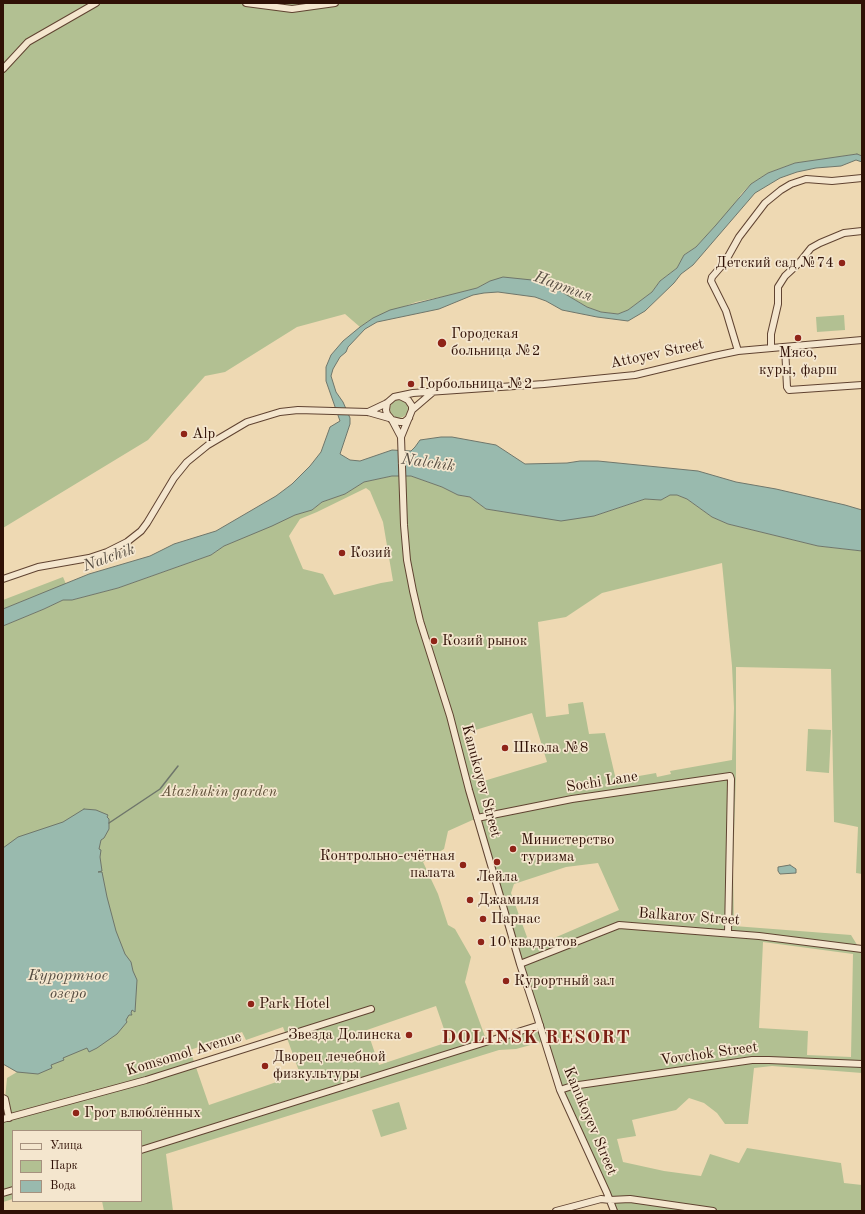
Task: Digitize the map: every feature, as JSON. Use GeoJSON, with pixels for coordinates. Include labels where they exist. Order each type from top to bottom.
{"type":"FeatureCollection","features":[{"type":"Feature","properties":{"kind":"street"},"geometry":{"type":"LineString","coordinates":[[3,69],[28,42],[96,3]]}},
{"type":"Feature","properties":{"kind":"street"},"geometry":{"type":"LineString","coordinates":[[246,3],[292,9],[335,3]]}},
{"type":"Feature","properties":{"kind":"street"},"geometry":{"type":"LineString","coordinates":[[738,352],[726,311],[711,281],[712,277],[725,262],[739,237],[765,203],[791,184],[806,179],[832,181],[862,178]]}},
{"type":"Feature","properties":{"kind":"street"},"geometry":{"type":"LineString","coordinates":[[772,348],[771,334],[778,304],[778,287],[785,276],[799,263],[811,248],[844,233],[862,231]]}},
{"type":"Feature","properties":{"kind":"street","name":"Attoyev Street"},"geometry":{"type":"LineString","coordinates":[[398,396],[413,392],[433,392],[482,387],[569,382],[635,375],[714,356],[738,352],[862,340]]}},
{"type":"Feature","properties":{"kind":"street"},"geometry":{"type":"LineString","coordinates":[[785,347],[787,387],[789,390],[862,385]]}},
{"type":"Feature","properties":{"kind":"street"},"geometry":{"type":"LineString","coordinates":[[3,579],[38,567],[89,558],[107,552],[127,542],[141,531],[148,523],[180,470],[187,462],[208,445],[238,426],[255,418],[280,412],[307,410],[368,412],[400,422],[407,420],[411,413],[433,392]]}},
{"type":"Feature","properties":{"kind":"street"},"geometry":{"type":"LineString","coordinates":[[368,412],[398,396],[408,400],[412,406],[411,413],[401,437]]}},
{"type":"Feature","properties":{"kind":"street"},"geometry":{"type":"LineString","coordinates":[[387,403],[386,410],[401,437]]}},
{"type":"Feature","properties":{"kind":"street","name":"Kanukoyev Street"},"geometry":{"type":"LineString","coordinates":[[401,437],[405,541],[413,591],[426,640],[450,716],[477,818],[520,964],[560,1090],[614,1211]]}},
{"type":"Feature","properties":{"kind":"street","name":"Sochi Lane"},"geometry":{"type":"LineString","coordinates":[[477,818],[572,799],[728,776],[730,777],[728,933]]}},
{"type":"Feature","properties":{"kind":"street","name":"Balkarov Street"},"geometry":{"type":"LineString","coordinates":[[520,964],[619,925],[728,933],[862,949]]}},
{"type":"Feature","properties":{"kind":"street","name":"Komsomol Avenue"},"geometry":{"type":"LineString","coordinates":[[6,1118],[146,1080],[371,1008]]}},
{"type":"Feature","properties":{"kind":"street"},"geometry":{"type":"LineString","coordinates":[[142,1150],[540,1025]]}},
{"type":"Feature","properties":{"kind":"street","name":"Vovchok Street"},"geometry":{"type":"LineString","coordinates":[[560,1090],[572,1086],[752,1060],[862,1064]]}},
{"type":"Feature","properties":{"kind":"street"},"geometry":{"type":"LineString","coordinates":[[3,1098],[5,1099],[6,1118]]}},
{"type":"Feature","properties":{"kind":"street"},"geometry":{"type":"LineString","coordinates":[[556,1211],[601,1199],[630,1199],[713,1211]]}},
{"type":"Feature","properties":{"kind":"green space"},"geometry":{"type":"Polygon","coordinates":[[[3,3],[862,3],[862,156],[857,154],[795,163],[768,173],[751,184],[741,194],[732,208],[696,247],[684,255],[677,268],[660,281],[652,292],[628,310],[618,314],[601,312],[587,307],[550,285],[532,280],[490,281],[477,288],[416,302],[373,318],[360,327],[345,314],[297,327],[225,372],[205,376],[148,440],[3,528],[3,3]]]}},
{"type":"Feature","properties":{"kind":"green space"},"geometry":{"type":"Polygon","coordinates":[[[844,315],[845,330],[817,332],[816,317],[844,315]]]}},
{"type":"Feature","properties":{"kind":"green space"},"geometry":{"type":"Polygon","coordinates":[[[399,400],[405,403],[408,409],[405,415],[399,418],[393,415],[390,409],[393,403],[399,400]]]}},
{"type":"Feature","properties":{"kind":"green space","name":"Atazhukin garden"},"geometry":{"type":"Polygon","coordinates":[[[392,476],[411,476],[442,487],[458,495],[470,497],[486,509],[533,516],[594,516],[645,499],[661,500],[670,495],[677,495],[687,499],[712,517],[728,524],[818,546],[862,551],[862,874],[856,873],[858,827],[834,822],[831,669],[736,667],[736,773],[733,869],[734,926],[851,935],[859,948],[862,949],[862,1073],[772,1066],[754,1068],[748,1124],[725,1124],[717,1113],[704,1103],[689,1098],[676,1110],[632,1120],[636,1136],[617,1139],[623,1162],[664,1171],[701,1176],[710,1154],[739,1163],[747,1148],[841,1163],[844,1183],[862,1185],[862,1211],[614,1211],[582,1139],[545,1041],[516,1049],[499,1050],[166,1154],[173,1211],[104,1211],[102,1202],[142,1202],[142,1130],[12,1130],[12,1199],[3,1202],[3,1098],[5,1099],[7,1078],[17,1072],[3,1064],[3,626],[63,600],[72,600],[118,588],[211,555],[224,546],[295,515],[312,510],[322,502],[345,494],[364,482],[392,476]],[[366,488],[300,519],[289,536],[303,569],[323,574],[334,595],[393,581],[383,522],[370,491],[366,488]],[[722,563],[602,593],[566,617],[538,622],[546,717],[569,714],[568,704],[583,702],[589,734],[605,733],[616,780],[656,773],[657,777],[671,774],[670,771],[732,760],[734,708],[732,666],[722,563]],[[532,713],[462,734],[477,783],[547,762],[532,713]],[[477,818],[448,831],[444,849],[423,862],[438,894],[448,925],[455,929],[471,957],[465,982],[487,1042],[540,1025],[477,818]],[[598,863],[566,867],[514,884],[511,893],[531,948],[619,910],[598,863]],[[763,942],[759,1028],[808,1031],[807,1055],[851,1057],[853,954],[763,942]],[[436,1006],[367,1030],[379,1065],[442,1044],[445,1042],[444,1040],[451,1038],[449,1031],[445,1032],[436,1006]],[[283,1027],[246,1040],[242,1032],[190,1050],[209,1105],[300,1074],[283,1027]]]}},
{"type":"Feature","properties":{"kind":"green space"},"geometry":{"type":"Polygon","coordinates":[[[63,577],[66,584],[3,609],[3,600],[63,577]]]}},
{"type":"Feature","properties":{"kind":"green space"},"geometry":{"type":"Polygon","coordinates":[[[808,729],[831,730],[829,773],[806,771],[808,729]]]}},
{"type":"Feature","properties":{"kind":"green space"},"geometry":{"type":"Polygon","coordinates":[[[399,1102],[407,1129],[381,1137],[372,1110],[399,1102]]]}},
{"type":"Feature","properties":{"kind":"water","name":"Nalchik"},"geometry":{"type":"Polygon","coordinates":[[[857,154],[862,156],[862,162],[856,160],[841,166],[816,168],[797,172],[780,178],[755,193],[693,265],[681,274],[674,283],[645,311],[628,321],[562,310],[535,297],[498,292],[473,295],[439,309],[377,322],[365,329],[348,347],[346,352],[340,357],[331,376],[336,392],[343,402],[350,418],[350,424],[340,454],[350,460],[360,461],[392,450],[411,451],[420,440],[452,437],[496,445],[525,464],[598,461],[698,471],[736,482],[776,489],[862,510],[862,551],[818,546],[728,524],[712,517],[687,499],[677,495],[670,495],[661,500],[645,499],[594,516],[561,521],[486,509],[470,497],[458,495],[442,487],[411,476],[392,476],[364,482],[345,494],[322,502],[312,510],[295,515],[224,546],[211,555],[118,588],[72,600],[63,600],[3,626],[3,609],[89,574],[150,556],[174,544],[216,531],[276,496],[292,484],[310,466],[321,452],[330,427],[340,421],[326,381],[326,367],[331,355],[343,341],[373,318],[390,310],[477,288],[490,281],[503,277],[532,280],[550,285],[587,307],[601,312],[618,314],[628,310],[652,292],[660,281],[677,268],[684,255],[696,247],[751,184],[768,173],[795,163],[857,154]]]}},
{"type":"Feature","properties":{"kind":"water","name":"Курортное озеро"},"geometry":{"type":"Polygon","coordinates":[[[84,809],[96,810],[108,815],[109,829],[104,838],[101,840],[99,849],[101,850],[100,857],[102,871],[98,872],[102,872],[116,931],[125,954],[131,962],[137,980],[135,1012],[132,1010],[132,1015],[129,1015],[126,1020],[127,1022],[117,1034],[97,1048],[89,1052],[87,1048],[63,1058],[64,1060],[51,1065],[52,1068],[38,1074],[17,1072],[3,1064],[3,848],[18,837],[63,822],[84,809]]]}},
{"type":"Feature","properties":{"kind":"water"},"geometry":{"type":"Polygon","coordinates":[[[790,865],[796,869],[796,873],[780,874],[778,867],[790,865]]]}},
{"type":"Feature","properties":{"kind":"waterway"},"geometry":{"type":"LineString","coordinates":[[109,823],[160,789],[178,766]]}},
{"type":"Feature","properties":{"kind":"place","name":"Детский сад №74"},"geometry":{"type":"Point","coordinates":[842,263]}},
{"type":"Feature","properties":{"kind":"place","name":"Мясо, куры, фарш"},"geometry":{"type":"Point","coordinates":[798,338]}},
{"type":"Feature","properties":{"kind":"place","name":"Городская больница №2"},"geometry":{"type":"Point","coordinates":[442,343]}},
{"type":"Feature","properties":{"kind":"place","name":"Горбольница №2"},"geometry":{"type":"Point","coordinates":[411,384]}},
{"type":"Feature","properties":{"kind":"place","name":"Alp"},"geometry":{"type":"Point","coordinates":[184,434]}},
{"type":"Feature","properties":{"kind":"place","name":"Козий"},"geometry":{"type":"Point","coordinates":[342,553]}},
{"type":"Feature","properties":{"kind":"place","name":"Козий рынок"},"geometry":{"type":"Point","coordinates":[434,641]}},
{"type":"Feature","properties":{"kind":"place","name":"Школа №8"},"geometry":{"type":"Point","coordinates":[505,748]}},
{"type":"Feature","properties":{"kind":"place","name":"Министерство туризма"},"geometry":{"type":"Point","coordinates":[513,849]}},
{"type":"Feature","properties":{"kind":"place","name":"Лейла"},"geometry":{"type":"Point","coordinates":[497,862]}},
{"type":"Feature","properties":{"kind":"place","name":"Контрольно-счётная палата"},"geometry":{"type":"Point","coordinates":[463,865]}},
{"type":"Feature","properties":{"kind":"place","name":"Джамиля"},"geometry":{"type":"Point","coordinates":[470,900]}},
{"type":"Feature","properties":{"kind":"place","name":"Парнас"},"geometry":{"type":"Point","coordinates":[483,919]}},
{"type":"Feature","properties":{"kind":"place","name":"10 квадратов"},"geometry":{"type":"Point","coordinates":[481,942]}},
{"type":"Feature","properties":{"kind":"place","name":"Курортный зал"},"geometry":{"type":"Point","coordinates":[506,981]}},
{"type":"Feature","properties":{"kind":"place","name":"Park Hotel"},"geometry":{"type":"Point","coordinates":[251,1004]}},
{"type":"Feature","properties":{"kind":"place","name":"Звезда Долинска"},"geometry":{"type":"Point","coordinates":[409,1035]}},
{"type":"Feature","properties":{"kind":"place","name":"Дворец лечебной физкультуры"},"geometry":{"type":"Point","coordinates":[265,1066]}},
{"type":"Feature","properties":{"kind":"place","name":"Грот влюблённых"},"geometry":{"type":"Point","coordinates":[76,1113]}},
{"type":"Feature","properties":{"kind":"district","name":"DOLINSK RESORT"},"geometry":{"type":"Point","coordinates":[536,1038]}},
{"type":"Feature","properties":{"kind":"water label","name":"Нартия"},"geometry":{"type":"Point","coordinates":[563,287]}}]}
